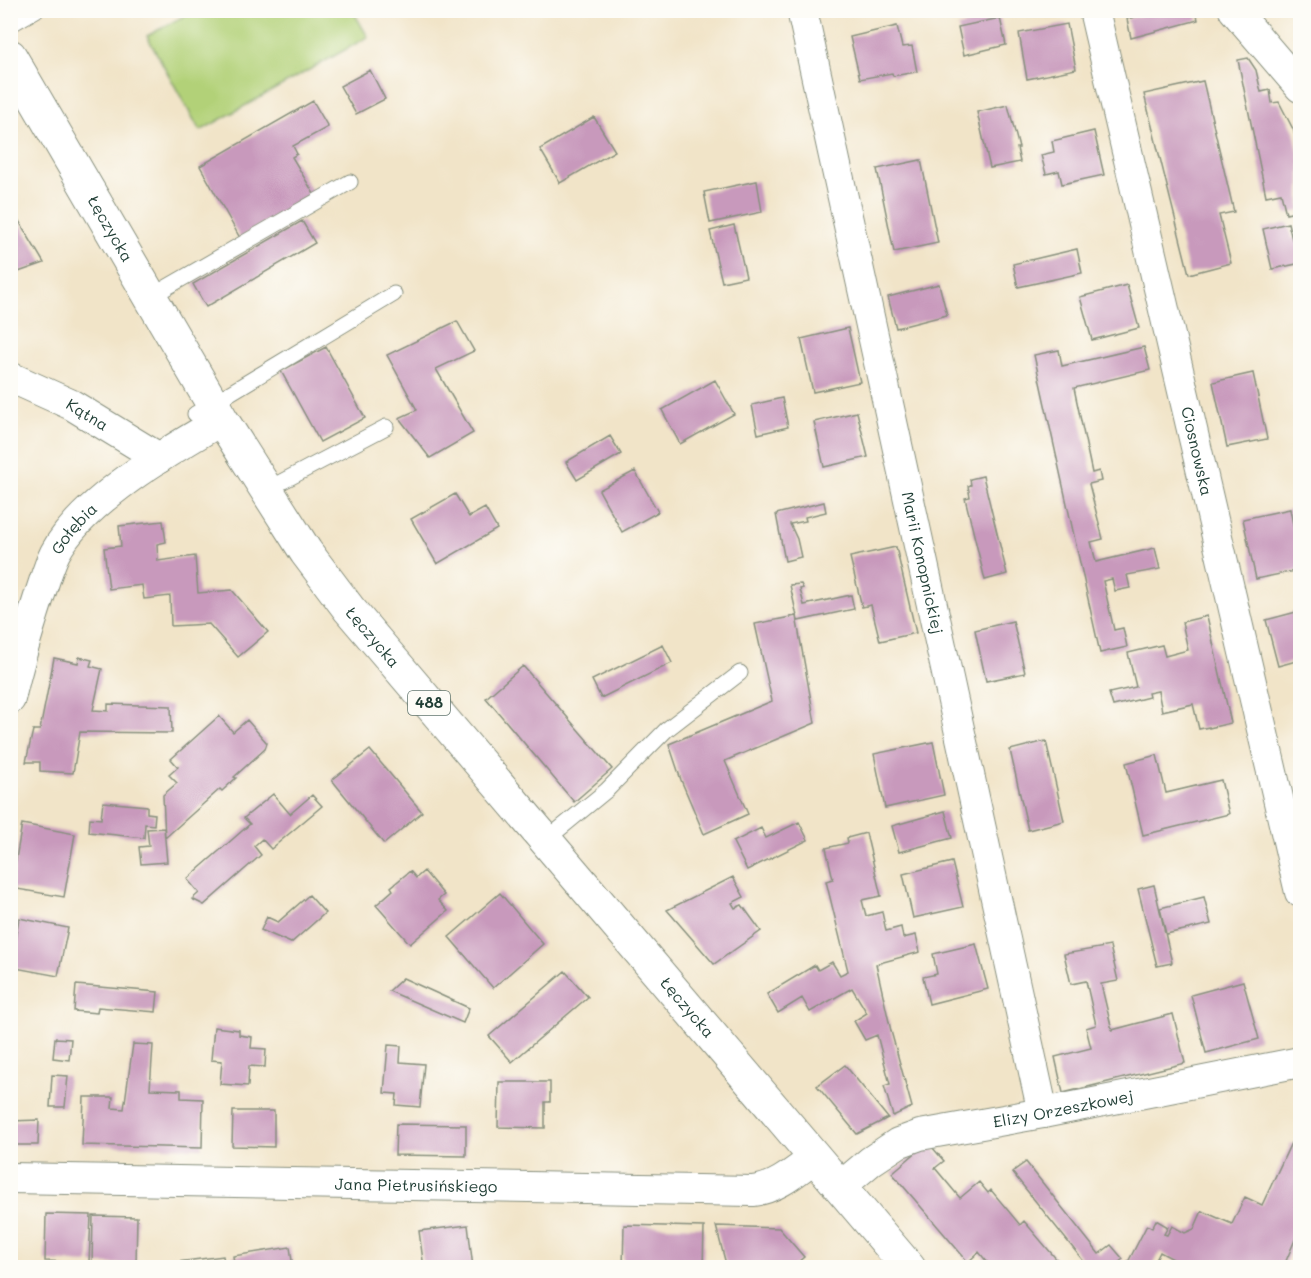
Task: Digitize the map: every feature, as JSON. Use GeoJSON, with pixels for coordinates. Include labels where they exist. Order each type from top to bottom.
{"type":"FeatureCollection","features":[{"type":"Feature","properties":{"kind":"main road","name":"Łęczycka"},"geometry":{"type":"LineString","coordinates":[[16,77],[150,297],[210,413],[266,490],[306,552],[349,609],[909,1268]]}},
{"type":"Feature","properties":{"kind":"street","name":"Marii Konopnickiej"},"geometry":{"type":"LineString","coordinates":[[802,10],[1043,1113]]}},
{"type":"Feature","properties":{"kind":"street","name":"Ciosnowska"},"geometry":{"type":"LineString","coordinates":[[1094,10],[1300,892]]}},
{"type":"Feature","properties":{"kind":"street"},"geometry":{"type":"LineString","coordinates":[[1234,10],[1300,87]]}},
{"type":"Feature","properties":{"kind":"street","name":"Kątna"},"geometry":{"type":"LineString","coordinates":[[10,377],[72,405],[159,458]]}},
{"type":"Feature","properties":{"kind":"street","name":"Gołębia"},"geometry":{"type":"LineString","coordinates":[[10,699],[18,664],[55,553],[84,513],[159,458],[210,413]]}},
{"type":"Feature","properties":{"kind":"street","name":"Elizy Orzeszkowej"},"geometry":{"type":"LineString","coordinates":[[840,1187],[871,1161],[898,1143],[920,1135],[1300,1062]]}},
{"type":"Feature","properties":{"kind":"street","name":"Jana Pietrusińskiego"},"geometry":{"type":"LineString","coordinates":[[10,1178],[753,1191],[765,1189],[784,1180],[814,1158]]}},
{"type":"Feature","properties":{"kind":"lane"},"geometry":{"type":"LineString","coordinates":[[10,25],[36,10]]}},
{"type":"Feature","properties":{"kind":"lane"},"geometry":{"type":"LineString","coordinates":[[150,297],[350,182]]}},
{"type":"Feature","properties":{"kind":"lane"},"geometry":{"type":"LineString","coordinates":[[210,413],[394,294]]}},
{"type":"Feature","properties":{"kind":"lane"},"geometry":{"type":"LineString","coordinates":[[266,490],[386,427]]}},
{"type":"Feature","properties":{"kind":"lane"},"geometry":{"type":"LineString","coordinates":[[546,840],[607,790],[666,730],[740,673]]}},
{"type":"Feature","properties":{"kind":"green space"},"geometry":{"type":"Polygon","coordinates":[[[193,11],[353,11],[368,37],[200,131],[147,36],[193,11]]]}},
{"type":"Feature","properties":{"kind":"building"},"geometry":{"type":"Polygon","coordinates":[[[1160,10],[1196,10],[1198,20],[1131,38],[1127,19],[1160,10]]]}},
{"type":"Feature","properties":{"kind":"building"},"geometry":{"type":"Polygon","coordinates":[[[1000,18],[1006,45],[964,55],[958,27],[1000,18]]]}},
{"type":"Feature","properties":{"kind":"building"},"geometry":{"type":"Polygon","coordinates":[[[1067,24],[1076,69],[1027,79],[1019,33],[1067,24]]]}},
{"type":"Feature","properties":{"kind":"building"},"geometry":{"type":"Polygon","coordinates":[[[897,26],[902,47],[912,46],[917,72],[893,76],[892,73],[860,79],[850,37],[897,26]]]}},
{"type":"Feature","properties":{"kind":"building"},"geometry":{"type":"Polygon","coordinates":[[[1248,58],[1256,70],[1261,92],[1270,90],[1272,103],[1279,102],[1294,131],[1300,161],[1300,211],[1286,214],[1281,193],[1266,196],[1238,60],[1248,58]]]}},
{"type":"Feature","properties":{"kind":"building"},"geometry":{"type":"Polygon","coordinates":[[[370,70],[385,99],[356,114],[340,86],[370,70]]]}},
{"type":"Feature","properties":{"kind":"building"},"geometry":{"type":"Polygon","coordinates":[[[1203,81],[1234,212],[1219,215],[1231,263],[1189,274],[1144,94],[1203,81]]]}},
{"type":"Feature","properties":{"kind":"building"},"geometry":{"type":"Polygon","coordinates":[[[313,101],[328,127],[293,146],[297,154],[292,157],[314,194],[240,238],[200,166],[313,101]]]}},
{"type":"Feature","properties":{"kind":"building"},"geometry":{"type":"Polygon","coordinates":[[[1008,105],[1019,148],[1017,148],[1020,162],[990,168],[977,112],[1008,105]]]}},
{"type":"Feature","properties":{"kind":"building"},"geometry":{"type":"Polygon","coordinates":[[[594,117],[615,151],[560,183],[540,149],[594,117]]]}},
{"type":"Feature","properties":{"kind":"building"},"geometry":{"type":"Polygon","coordinates":[[[1094,131],[1104,175],[1062,184],[1059,171],[1046,174],[1041,155],[1054,152],[1052,141],[1094,131]]]}},
{"type":"Feature","properties":{"kind":"building"},"geometry":{"type":"Polygon","coordinates":[[[921,160],[938,243],[894,252],[877,169],[921,160]]]}},
{"type":"Feature","properties":{"kind":"building"},"geometry":{"type":"Polygon","coordinates":[[[757,181],[762,212],[710,223],[704,192],[757,181]]]}},
{"type":"Feature","properties":{"kind":"building"},"geometry":{"type":"Polygon","coordinates":[[[10,206],[44,263],[10,275],[10,206]]]}},
{"type":"Feature","properties":{"kind":"building"},"geometry":{"type":"Polygon","coordinates":[[[302,221],[315,243],[206,307],[193,284],[302,221]]]}},
{"type":"Feature","properties":{"kind":"building"},"geometry":{"type":"Polygon","coordinates":[[[1288,223],[1292,239],[1300,233],[1300,283],[1297,264],[1272,269],[1263,229],[1288,223]]]}},
{"type":"Feature","properties":{"kind":"building"},"geometry":{"type":"Polygon","coordinates":[[[734,225],[746,277],[722,282],[710,231],[734,225]]]}},
{"type":"Feature","properties":{"kind":"building"},"geometry":{"type":"Polygon","coordinates":[[[1077,249],[1082,273],[1018,287],[1013,264],[1077,249]]]}},
{"type":"Feature","properties":{"kind":"building"},"geometry":{"type":"Polygon","coordinates":[[[939,284],[947,315],[896,328],[888,297],[939,284]]]}},
{"type":"Feature","properties":{"kind":"building"},"geometry":{"type":"Polygon","coordinates":[[[1127,285],[1139,328],[1092,340],[1080,297],[1127,285]]]}},
{"type":"Feature","properties":{"kind":"building"},"geometry":{"type":"Polygon","coordinates":[[[457,321],[474,351],[436,369],[473,433],[430,458],[399,418],[417,410],[387,355],[457,321]]]}},
{"type":"Feature","properties":{"kind":"building"},"geometry":{"type":"Polygon","coordinates":[[[848,328],[860,382],[813,392],[801,339],[848,328]]]}},
{"type":"Feature","properties":{"kind":"building"},"geometry":{"type":"Polygon","coordinates":[[[326,347],[365,418],[320,442],[281,371],[326,347]]]}},
{"type":"Feature","properties":{"kind":"building"},"geometry":{"type":"Polygon","coordinates":[[[1144,347],[1150,370],[1074,388],[1092,473],[1099,471],[1101,481],[1089,484],[1103,539],[1091,542],[1096,562],[1155,548],[1160,569],[1127,575],[1130,588],[1115,591],[1112,579],[1103,581],[1114,630],[1123,628],[1127,647],[1100,653],[1034,355],[1059,350],[1062,366],[1144,347]]]}},
{"type":"Feature","properties":{"kind":"building"},"geometry":{"type":"Polygon","coordinates":[[[1253,373],[1267,439],[1227,447],[1213,382],[1253,373]]]}},
{"type":"Feature","properties":{"kind":"building"},"geometry":{"type":"Polygon","coordinates":[[[715,380],[734,414],[680,444],[662,410],[715,380]]]}},
{"type":"Feature","properties":{"kind":"building"},"geometry":{"type":"Polygon","coordinates":[[[782,398],[788,427],[758,434],[752,405],[782,398]]]}},
{"type":"Feature","properties":{"kind":"building"},"geometry":{"type":"Polygon","coordinates":[[[857,412],[868,457],[824,467],[814,422],[857,412]]]}},
{"type":"Feature","properties":{"kind":"building"},"geometry":{"type":"Polygon","coordinates":[[[610,436],[621,454],[577,480],[566,462],[610,436]]]}},
{"type":"Feature","properties":{"kind":"building"},"geometry":{"type":"Polygon","coordinates":[[[635,471],[658,512],[622,532],[599,490],[635,471]]]}},
{"type":"Feature","properties":{"kind":"building"},"geometry":{"type":"Polygon","coordinates":[[[983,476],[1007,574],[985,580],[965,498],[970,497],[968,486],[971,485],[970,479],[983,476]]]}},
{"type":"Feature","properties":{"kind":"building"},"geometry":{"type":"Polygon","coordinates":[[[455,494],[469,517],[485,508],[497,529],[437,564],[411,519],[455,494]]]}},
{"type":"Feature","properties":{"kind":"building"},"geometry":{"type":"Polygon","coordinates":[[[824,502],[826,512],[805,517],[806,521],[790,524],[797,539],[801,557],[785,561],[776,514],[824,502]]]}},
{"type":"Feature","properties":{"kind":"building"},"geometry":{"type":"Polygon","coordinates":[[[1290,509],[1300,570],[1256,579],[1243,519],[1290,509]]]}},
{"type":"Feature","properties":{"kind":"building"},"geometry":{"type":"Polygon","coordinates":[[[163,521],[166,542],[157,544],[158,561],[195,556],[198,593],[232,590],[268,632],[238,657],[209,624],[171,626],[170,596],[144,599],[142,585],[109,589],[104,548],[121,546],[119,526],[163,521]]]}},
{"type":"Feature","properties":{"kind":"building"},"geometry":{"type":"Polygon","coordinates":[[[896,547],[916,633],[880,641],[871,605],[862,607],[850,557],[896,547]]]}},
{"type":"Feature","properties":{"kind":"building"},"geometry":{"type":"Polygon","coordinates":[[[801,584],[804,605],[851,595],[854,609],[798,621],[790,585],[801,584]]]}},
{"type":"Feature","properties":{"kind":"building"},"geometry":{"type":"Polygon","coordinates":[[[1300,611],[1300,660],[1278,666],[1266,620],[1300,611]]]}},
{"type":"Feature","properties":{"kind":"building"},"geometry":{"type":"Polygon","coordinates":[[[796,616],[815,723],[725,761],[748,814],[704,834],[681,780],[669,744],[772,701],[755,624],[796,616]]]}},
{"type":"Feature","properties":{"kind":"building"},"geometry":{"type":"Polygon","coordinates":[[[1207,616],[1231,723],[1199,729],[1193,704],[1162,711],[1158,691],[1148,693],[1149,697],[1113,706],[1109,693],[1136,687],[1128,653],[1162,645],[1165,656],[1188,650],[1182,622],[1207,616]]]}},
{"type":"Feature","properties":{"kind":"building"},"geometry":{"type":"Polygon","coordinates":[[[1013,621],[1025,673],[986,681],[975,630],[1013,621]]]}},
{"type":"Feature","properties":{"kind":"building"},"geometry":{"type":"Polygon","coordinates":[[[663,645],[672,663],[601,698],[592,680],[663,645]]]}},
{"type":"Feature","properties":{"kind":"building"},"geometry":{"type":"Polygon","coordinates":[[[79,657],[92,660],[90,666],[102,669],[93,710],[108,711],[108,704],[171,706],[172,733],[80,732],[73,773],[40,771],[40,762],[26,762],[33,730],[40,730],[54,658],[78,663],[79,657]]]}},
{"type":"Feature","properties":{"kind":"building"},"geometry":{"type":"Polygon","coordinates":[[[523,666],[612,769],[574,802],[486,698],[523,666]]]}},
{"type":"Feature","properties":{"kind":"building"},"geometry":{"type":"Polygon","coordinates":[[[219,716],[233,732],[247,720],[267,743],[265,749],[222,791],[220,789],[165,838],[163,795],[177,783],[169,775],[178,767],[171,759],[219,716]]]}},
{"type":"Feature","properties":{"kind":"building"},"geometry":{"type":"Polygon","coordinates":[[[1046,741],[1064,821],[1028,830],[1010,750],[1046,741]]]}},
{"type":"Feature","properties":{"kind":"building"},"geometry":{"type":"Polygon","coordinates":[[[933,742],[944,795],[885,808],[874,754],[933,742]]]}},
{"type":"Feature","properties":{"kind":"building"},"geometry":{"type":"Polygon","coordinates":[[[370,750],[422,812],[384,844],[332,780],[370,750]]]}},
{"type":"Feature","properties":{"kind":"building"},"geometry":{"type":"Polygon","coordinates":[[[1157,755],[1166,793],[1221,780],[1229,814],[1143,835],[1126,763],[1157,755]]]}},
{"type":"Feature","properties":{"kind":"building"},"geometry":{"type":"Polygon","coordinates":[[[273,794],[290,814],[312,795],[322,806],[271,849],[262,839],[254,846],[261,855],[204,905],[192,899],[199,893],[187,879],[250,824],[244,818],[273,794]]]}},
{"type":"Feature","properties":{"kind":"building"},"geometry":{"type":"Polygon","coordinates":[[[103,802],[147,806],[147,813],[155,814],[154,825],[145,824],[144,838],[89,832],[90,818],[101,819],[103,802]]]}},
{"type":"Feature","properties":{"kind":"building"},"geometry":{"type":"Polygon","coordinates":[[[945,811],[952,838],[899,852],[892,826],[945,811]]]}},
{"type":"Feature","properties":{"kind":"building"},"geometry":{"type":"Polygon","coordinates":[[[799,822],[808,840],[747,870],[733,842],[761,828],[766,838],[799,822]]]}},
{"type":"Feature","properties":{"kind":"building"},"geometry":{"type":"Polygon","coordinates":[[[22,824],[75,834],[64,897],[11,888],[22,824]]]}},
{"type":"Feature","properties":{"kind":"building"},"geometry":{"type":"Polygon","coordinates":[[[164,828],[167,862],[141,864],[139,847],[149,846],[147,829],[164,828]]]}},
{"type":"Feature","properties":{"kind":"building"},"geometry":{"type":"Polygon","coordinates":[[[866,833],[881,896],[862,900],[866,916],[882,912],[886,931],[901,927],[903,938],[916,935],[920,952],[876,964],[891,1031],[912,1107],[893,1116],[884,1086],[890,1084],[877,1035],[865,1040],[854,1021],[867,1013],[852,988],[810,1012],[802,998],[778,1013],[767,994],[815,965],[818,970],[832,962],[840,975],[848,971],[826,881],[833,879],[826,848],[848,843],[847,838],[866,833]]]}},
{"type":"Feature","properties":{"kind":"building"},"geometry":{"type":"Polygon","coordinates":[[[952,862],[963,907],[913,918],[903,874],[952,862]]]}},
{"type":"Feature","properties":{"kind":"building"},"geometry":{"type":"Polygon","coordinates":[[[410,871],[416,878],[424,871],[444,895],[438,900],[448,911],[410,944],[376,905],[393,890],[391,887],[410,871]]]}},
{"type":"Feature","properties":{"kind":"building"},"geometry":{"type":"Polygon","coordinates":[[[733,877],[744,897],[732,903],[735,908],[742,905],[761,931],[714,964],[667,910],[733,877]]]}},
{"type":"Feature","properties":{"kind":"building"},"geometry":{"type":"Polygon","coordinates":[[[1154,885],[1172,963],[1157,966],[1138,889],[1154,885]]]}},
{"type":"Feature","properties":{"kind":"building"},"geometry":{"type":"Polygon","coordinates":[[[500,893],[543,944],[493,988],[449,937],[500,893]]]}},
{"type":"Feature","properties":{"kind":"building"},"geometry":{"type":"Polygon","coordinates":[[[309,895],[325,913],[291,943],[261,930],[267,917],[278,922],[309,895]]]}},
{"type":"Feature","properties":{"kind":"building"},"geometry":{"type":"Polygon","coordinates":[[[1204,897],[1211,924],[1166,934],[1160,908],[1204,897]]]}},
{"type":"Feature","properties":{"kind":"building"},"geometry":{"type":"Polygon","coordinates":[[[19,918],[68,928],[58,976],[10,967],[19,918]]]}},
{"type":"Feature","properties":{"kind":"building"},"geometry":{"type":"Polygon","coordinates":[[[976,944],[988,989],[929,1004],[923,977],[937,974],[933,954],[976,944]]]}},
{"type":"Feature","properties":{"kind":"building"},"geometry":{"type":"Polygon","coordinates":[[[1110,946],[1118,981],[1101,984],[1112,1030],[1173,1014],[1185,1063],[1063,1093],[1055,1057],[1091,1048],[1086,1028],[1096,1025],[1086,981],[1071,984],[1064,954],[1110,946]]]}},
{"type":"Feature","properties":{"kind":"building"},"geometry":{"type":"Polygon","coordinates":[[[565,971],[588,997],[512,1062],[489,1036],[565,971]]]}},
{"type":"Feature","properties":{"kind":"building"},"geometry":{"type":"Polygon","coordinates":[[[403,978],[469,1008],[463,1023],[389,991],[403,978]]]}},
{"type":"Feature","properties":{"kind":"building"},"geometry":{"type":"Polygon","coordinates":[[[1243,981],[1259,1039],[1206,1053],[1191,995],[1243,981]]]}},
{"type":"Feature","properties":{"kind":"building"},"geometry":{"type":"Polygon","coordinates":[[[76,985],[158,992],[156,1012],[98,1007],[97,1013],[74,1011],[76,985]]]}},
{"type":"Feature","properties":{"kind":"building"},"geometry":{"type":"Polygon","coordinates":[[[214,1027],[239,1030],[239,1035],[252,1037],[251,1048],[266,1049],[265,1067],[249,1066],[248,1086],[220,1084],[222,1061],[211,1060],[214,1027]]]}},
{"type":"Feature","properties":{"kind":"building"},"geometry":{"type":"Polygon","coordinates":[[[55,1038],[71,1039],[69,1060],[53,1058],[55,1038]]]}},
{"type":"Feature","properties":{"kind":"building"},"geometry":{"type":"Polygon","coordinates":[[[133,1044],[153,1045],[150,1089],[181,1090],[181,1098],[203,1099],[202,1148],[82,1145],[84,1097],[113,1097],[112,1108],[124,1109],[133,1044]]]}},
{"type":"Feature","properties":{"kind":"building"},"geometry":{"type":"Polygon","coordinates":[[[388,1045],[401,1046],[400,1062],[424,1064],[420,1107],[396,1105],[397,1094],[384,1093],[388,1045]]]}},
{"type":"Feature","properties":{"kind":"building"},"geometry":{"type":"Polygon","coordinates":[[[845,1065],[888,1118],[857,1134],[817,1086],[845,1065]]]}},
{"type":"Feature","properties":{"kind":"building"},"geometry":{"type":"Polygon","coordinates":[[[52,1075],[68,1076],[65,1107],[50,1107],[52,1075]]]}},
{"type":"Feature","properties":{"kind":"building"},"geometry":{"type":"Polygon","coordinates":[[[499,1082],[550,1082],[550,1102],[545,1102],[545,1128],[498,1127],[499,1082]]]}},
{"type":"Feature","properties":{"kind":"building"},"geometry":{"type":"Polygon","coordinates":[[[233,1111],[274,1111],[274,1147],[232,1146],[233,1111]]]}},
{"type":"Feature","properties":{"kind":"building"},"geometry":{"type":"Polygon","coordinates":[[[39,1120],[38,1145],[10,1145],[10,1121],[39,1120]]]}},
{"type":"Feature","properties":{"kind":"building"},"geometry":{"type":"Polygon","coordinates":[[[396,1124],[466,1125],[466,1156],[395,1155],[396,1124]]]}},
{"type":"Feature","properties":{"kind":"building"},"geometry":{"type":"Polygon","coordinates":[[[1291,1143],[1300,1147],[1300,1228],[1283,1268],[1190,1268],[1160,1252],[1152,1268],[1125,1268],[1147,1225],[1152,1228],[1156,1220],[1168,1227],[1164,1234],[1167,1235],[1172,1226],[1185,1233],[1194,1229],[1202,1211],[1232,1224],[1245,1197],[1262,1205],[1291,1143]]]}},
{"type":"Feature","properties":{"kind":"building"},"geometry":{"type":"Polygon","coordinates":[[[932,1147],[944,1161],[935,1168],[960,1198],[979,1182],[988,1193],[991,1190],[1020,1225],[1024,1221],[1064,1268],[992,1268],[979,1252],[968,1262],[892,1173],[919,1150],[932,1147]]]}},
{"type":"Feature","properties":{"kind":"building"},"geometry":{"type":"Polygon","coordinates":[[[1026,1162],[1099,1254],[1111,1245],[1123,1259],[1112,1268],[1089,1268],[1012,1172],[1026,1162]]]}},
{"type":"Feature","properties":{"kind":"building"},"geometry":{"type":"Polygon","coordinates":[[[46,1214],[91,1215],[89,1263],[45,1261],[46,1214]]]}},
{"type":"Feature","properties":{"kind":"building"},"geometry":{"type":"Polygon","coordinates":[[[93,1216],[137,1217],[136,1264],[92,1264],[93,1216]]]}},
{"type":"Feature","properties":{"kind":"building"},"geometry":{"type":"Polygon","coordinates":[[[468,1225],[473,1268],[424,1268],[419,1231],[468,1225]]]}},
{"type":"Feature","properties":{"kind":"building"},"geometry":{"type":"Polygon","coordinates":[[[624,1225],[704,1227],[703,1268],[623,1268],[624,1225]]]}},
{"type":"Feature","properties":{"kind":"building"},"geometry":{"type":"Polygon","coordinates":[[[716,1226],[779,1228],[804,1257],[791,1268],[727,1268],[716,1226]]]}},
{"type":"Feature","properties":{"kind":"building"},"geometry":{"type":"Polygon","coordinates":[[[290,1247],[293,1268],[235,1268],[233,1256],[290,1247]]]}},
{"type":"Feature","properties":{"kind":"building"},"geometry":{"type":"Polygon","coordinates":[[[223,1256],[225,1268],[178,1268],[178,1262],[223,1256]]]}}]}
